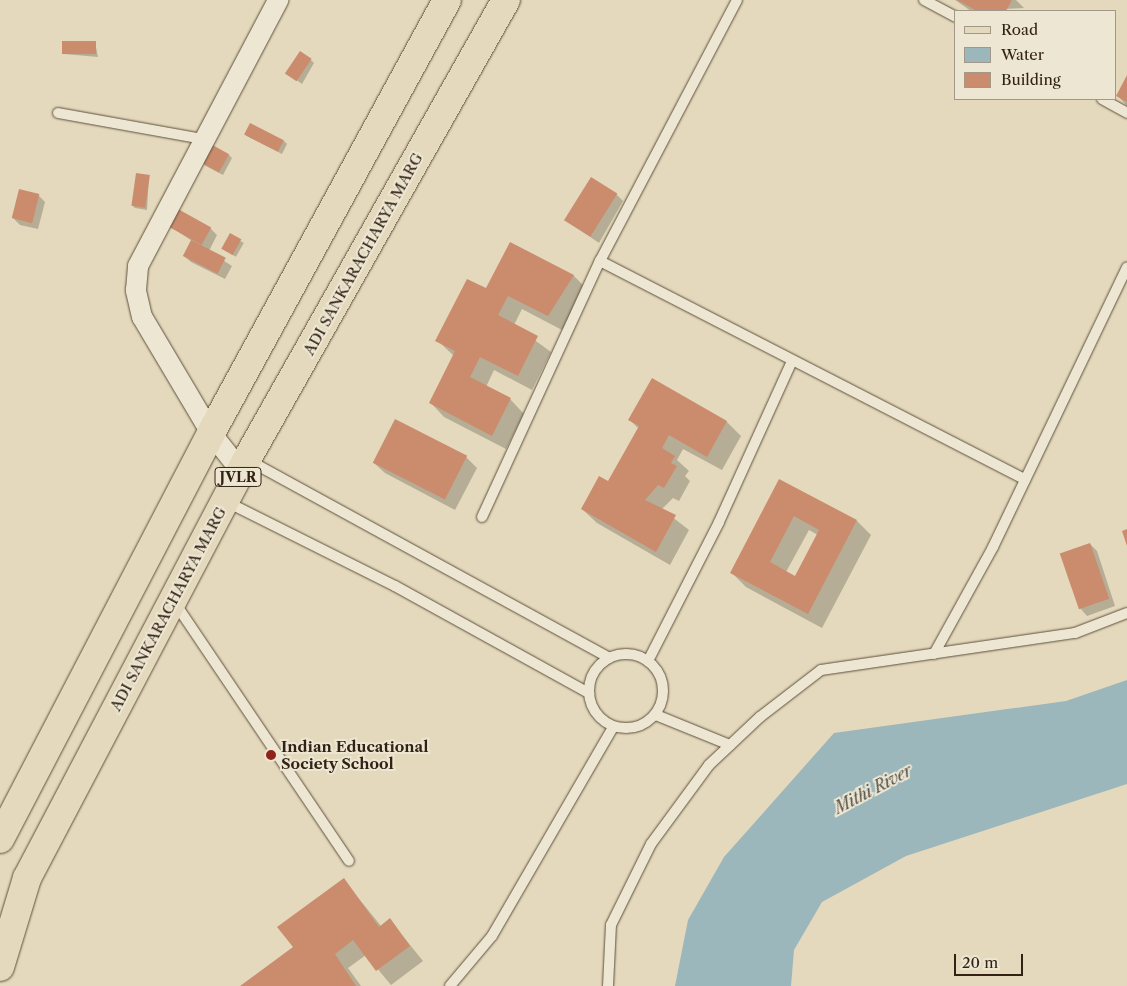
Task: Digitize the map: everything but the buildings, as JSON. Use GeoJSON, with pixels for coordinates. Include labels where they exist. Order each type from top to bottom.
{"type":"FeatureCollection","features":[{"type":"Feature","properties":{"kind":"main road","name":"JVLR"},"geometry":{"type":"LineString","coordinates":[[0,839],[211,433],[447,0]]}},
{"type":"Feature","properties":{"kind":"main road","name":"ADI SANKARACHARYA MARG"},"geometry":{"type":"LineString","coordinates":[[0,967],[26,878],[244,465],[506,0]]}},
{"type":"Feature","properties":{"kind":"street"},"geometry":{"type":"LineString","coordinates":[[244,465],[211,433],[142,317],[136,290],[138,266],[202,139],[278,0]]}},
{"type":"Feature","properties":{"kind":"lane"},"geometry":{"type":"LineString","coordinates":[[482,518],[600,261],[737,0]]}},
{"type":"Feature","properties":{"kind":"lane"},"geometry":{"type":"LineString","coordinates":[[924,0],[954,17]]}},
{"type":"Feature","properties":{"kind":"lane"},"geometry":{"type":"LineString","coordinates":[[1104,100],[1127,113]]}},
{"type":"Feature","properties":{"kind":"lane"},"geometry":{"type":"LineString","coordinates":[[58,113],[202,139]]}},
{"type":"Feature","properties":{"kind":"lane"},"geometry":{"type":"LineString","coordinates":[[600,261],[1025,479]]}},
{"type":"Feature","properties":{"kind":"lane"},"geometry":{"type":"LineString","coordinates":[[934,654],[1025,479],[1127,267]]}},
{"type":"Feature","properties":{"kind":"lane"},"geometry":{"type":"LineString","coordinates":[[648,661],[719,522],[792,361]]}},
{"type":"Feature","properties":{"kind":"lane"},"geometry":{"type":"LineString","coordinates":[[244,465],[609,658]]}},
{"type":"Feature","properties":{"kind":"lane"},"geometry":{"type":"LineString","coordinates":[[225,501],[395,586],[589,693]]}},
{"type":"Feature","properties":{"kind":"lane"},"geometry":{"type":"LineString","coordinates":[[173,600],[349,861]]}},
{"type":"Feature","properties":{"kind":"lane"},"geometry":{"type":"LineString","coordinates":[[608,986],[611,925],[647,852],[709,765],[730,745],[821,670],[1075,633],[1127,613]]}},
{"type":"Feature","properties":{"kind":"lane"},"geometry":{"type":"LineString","coordinates":[[629,654],[648,661],[659,675],[664,692],[656,715],[636,728],[613,727],[596,714],[589,693],[594,672],[609,658],[629,654]]}},
{"type":"Feature","properties":{"kind":"lane"},"geometry":{"type":"LineString","coordinates":[[656,715],[730,745]]}},
{"type":"Feature","properties":{"kind":"lane"},"geometry":{"type":"LineString","coordinates":[[450,986],[492,936],[613,727]]}},
{"type":"Feature","properties":{"kind":"water","name":"Mithi River"},"geometry":{"type":"Polygon","coordinates":[[[1127,680],[1127,784],[906,856],[822,902],[794,950],[791,986],[675,986],[688,920],[724,857],[834,733],[1066,701],[1127,680]]]}},
{"type":"Feature","properties":{"kind":"place","name":"Indian Educational Society School"},"geometry":{"type":"Point","coordinates":[271,755]}}]}
